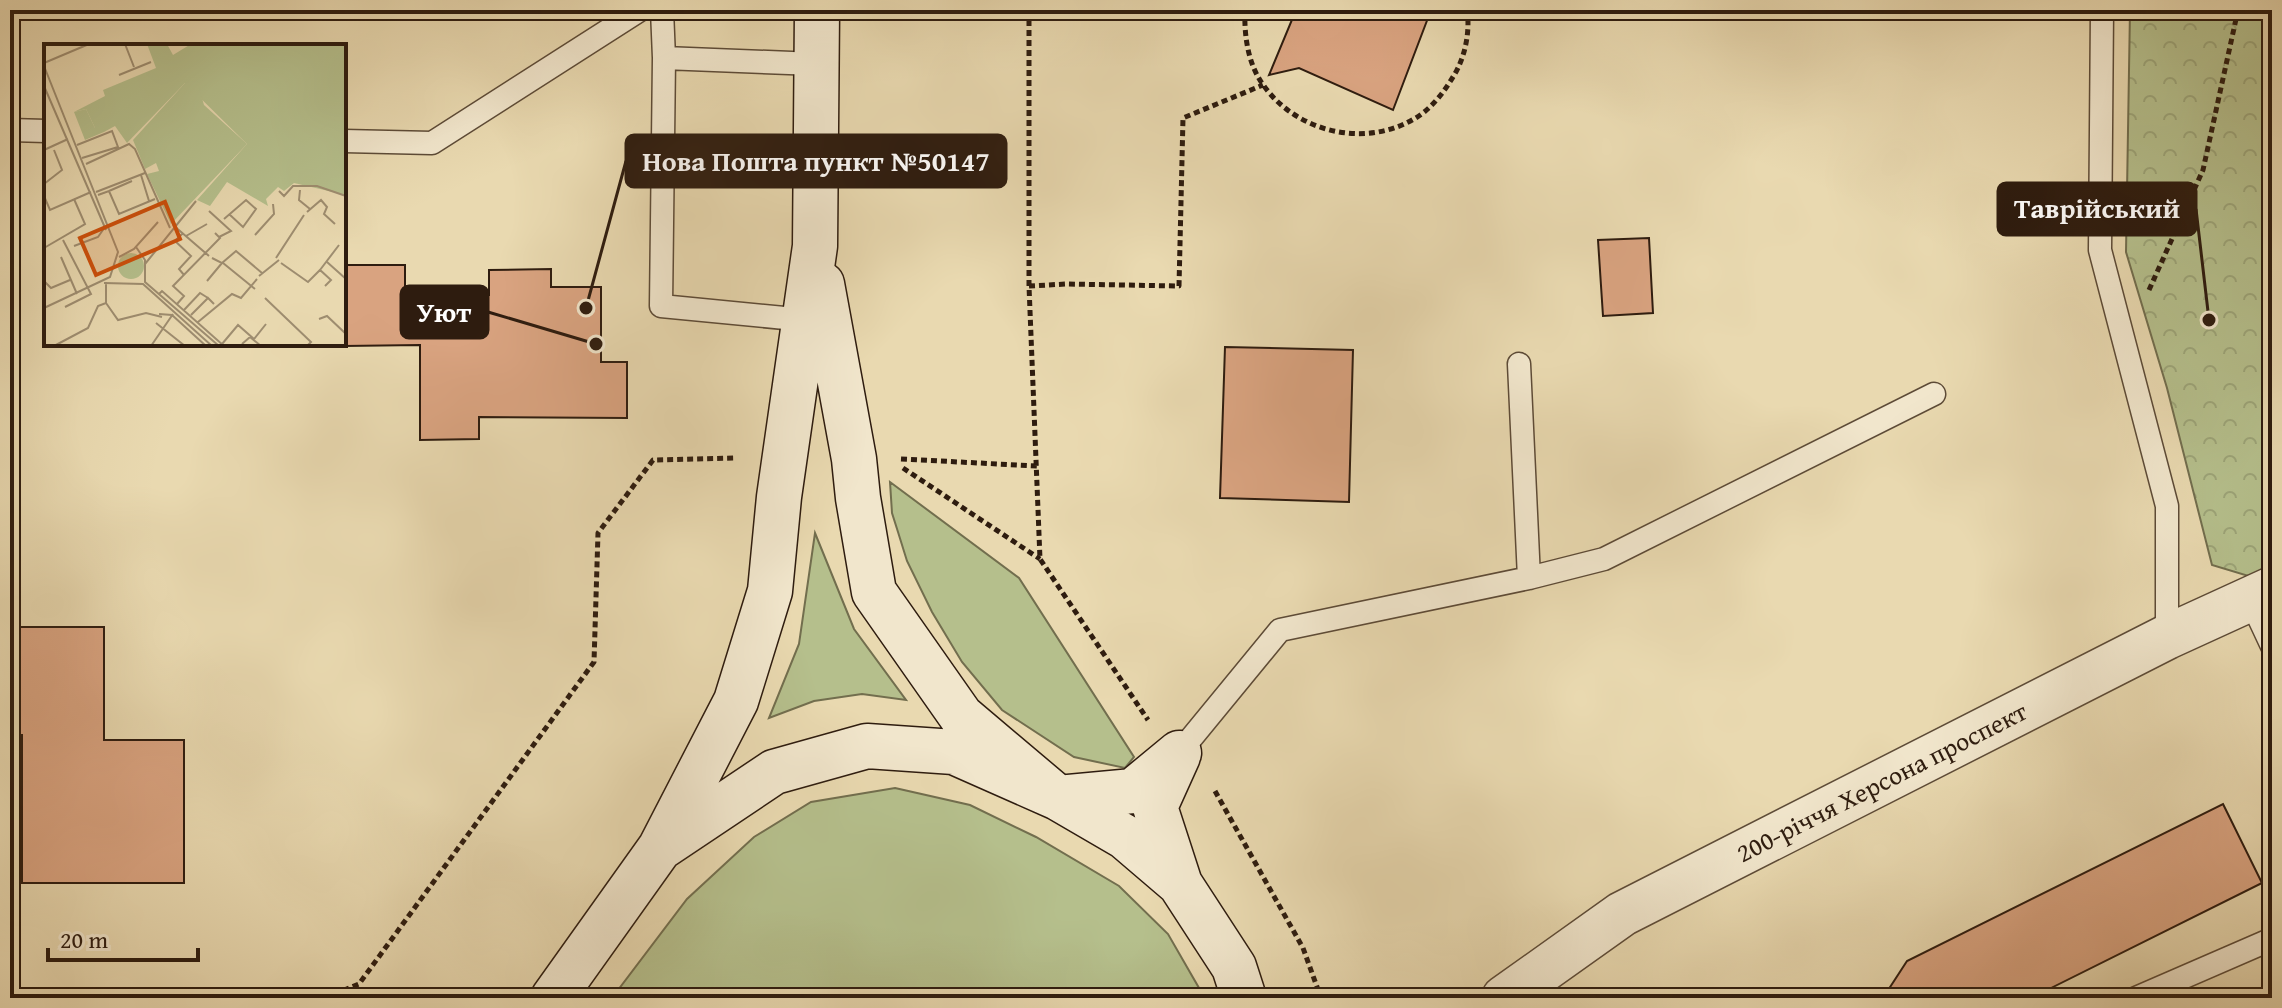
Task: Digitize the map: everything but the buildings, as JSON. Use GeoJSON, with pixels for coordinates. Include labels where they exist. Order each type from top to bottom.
{"type":"FeatureCollection","features":[{"type":"Feature","properties":{"kind":"street"},"geometry":{"type":"LineString","coordinates":[[553,998],[660,848],[736,701],[770,591],[779,497],[815,246],[817,10]]}},
{"type":"Feature","properties":{"kind":"street"},"geometry":{"type":"LineString","coordinates":[[815,246],[854,459],[874,592],[961,716],[1058,798],[1133,791],[1179,753]]}},
{"type":"Feature","properties":{"kind":"street","name":"200-річчя Херсона проспект"},"geometry":{"type":"LineString","coordinates":[[1504,998],[1622,914],[2167,637],[2261,594]]}},
{"type":"Feature","properties":{"kind":"street"},"geometry":{"type":"LineString","coordinates":[[660,848],[774,772],[867,746],[954,752],[1058,798],[1125,837],[1180,884]]}},
{"type":"Feature","properties":{"kind":"street"},"geometry":{"type":"LineString","coordinates":[[1179,753],[1155,807],[1180,884],[1234,967],[1244,998]]}},
{"type":"Feature","properties":{"kind":"lane"},"geometry":{"type":"LineString","coordinates":[[346,141],[432,143],[640,10]]}},
{"type":"Feature","properties":{"kind":"lane"},"geometry":{"type":"LineString","coordinates":[[662,10],[661,306],[805,320]]}},
{"type":"Feature","properties":{"kind":"lane"},"geometry":{"type":"LineString","coordinates":[[2102,10],[2100,250],[2167,506],[2167,637]]}},
{"type":"Feature","properties":{"kind":"lane"},"geometry":{"type":"LineString","coordinates":[[664,58],[816,64]]}},
{"type":"Feature","properties":{"kind":"lane"},"geometry":{"type":"LineString","coordinates":[[10,130],[44,131]]}},
{"type":"Feature","properties":{"kind":"lane"},"geometry":{"type":"LineString","coordinates":[[1519,364],[1529,578]]}},
{"type":"Feature","properties":{"kind":"lane"},"geometry":{"type":"LineString","coordinates":[[1179,753],[1280,630],[1529,578],[1604,559],[1934,394]]}},
{"type":"Feature","properties":{"kind":"lane"},"geometry":{"type":"LineString","coordinates":[[2261,594],[2272,646]]}},
{"type":"Feature","properties":{"kind":"lane"},"geometry":{"type":"LineString","coordinates":[[2136,998],[2272,939]]}},
{"type":"Feature","properties":{"kind":"path"},"geometry":{"type":"LineString","coordinates":[[1029,10],[1029,286],[1040,559]]}},
{"type":"Feature","properties":{"kind":"path"},"geometry":{"type":"LineString","coordinates":[[1245,10],[1247,51],[1263,85],[1288,112],[1320,129],[1355,134],[1390,129],[1422,113],[1447,88],[1463,56],[1469,21],[1467,10]]}},
{"type":"Feature","properties":{"kind":"path"},"geometry":{"type":"LineString","coordinates":[[2124,345],[2203,170],[2238,10]]}},
{"type":"Feature","properties":{"kind":"path"},"geometry":{"type":"LineString","coordinates":[[1029,286],[1179,286],[1183,118],[1263,85]]}},
{"type":"Feature","properties":{"kind":"path"},"geometry":{"type":"LineString","coordinates":[[325,998],[359,984],[594,662],[598,533],[653,460],[738,458]]}},
{"type":"Feature","properties":{"kind":"path"},"geometry":{"type":"LineString","coordinates":[[1037,466],[889,459],[1040,559],[1157,734],[1217,792],[1303,948],[1321,998]]}},
{"type":"Feature","properties":{"kind":"green space"},"geometry":{"type":"Polygon","coordinates":[[[2130,10],[2272,10],[2272,571],[2255,578],[2212,565],[2167,388],[2126,252],[2130,10]]]}},
{"type":"Feature","properties":{"kind":"green space"},"geometry":{"type":"Polygon","coordinates":[[[890,482],[1019,578],[1134,757],[1125,768],[1074,757],[1002,710],[962,662],[932,612],[907,561],[892,513],[890,482]]]}},
{"type":"Feature","properties":{"kind":"green space"},"geometry":{"type":"Polygon","coordinates":[[[815,533],[854,629],[906,700],[862,694],[814,701],[769,718],[799,644],[815,533]]]}},
{"type":"Feature","properties":{"kind":"green space"},"geometry":{"type":"Polygon","coordinates":[[[895,788],[970,805],[1036,837],[1119,886],[1168,934],[1202,998],[612,998],[687,899],[754,837],[811,802],[895,788]]]}},
{"type":"Feature","properties":{"kind":"place","name":"Нова Пошта пункт №50147"},"geometry":{"type":"Point","coordinates":[586,308]}},
{"type":"Feature","properties":{"kind":"place","name":"Таврійський"},"geometry":{"type":"Point","coordinates":[2209,320]}},
{"type":"Feature","properties":{"kind":"place","name":"Уют"},"geometry":{"type":"Point","coordinates":[596,344]}}]}
